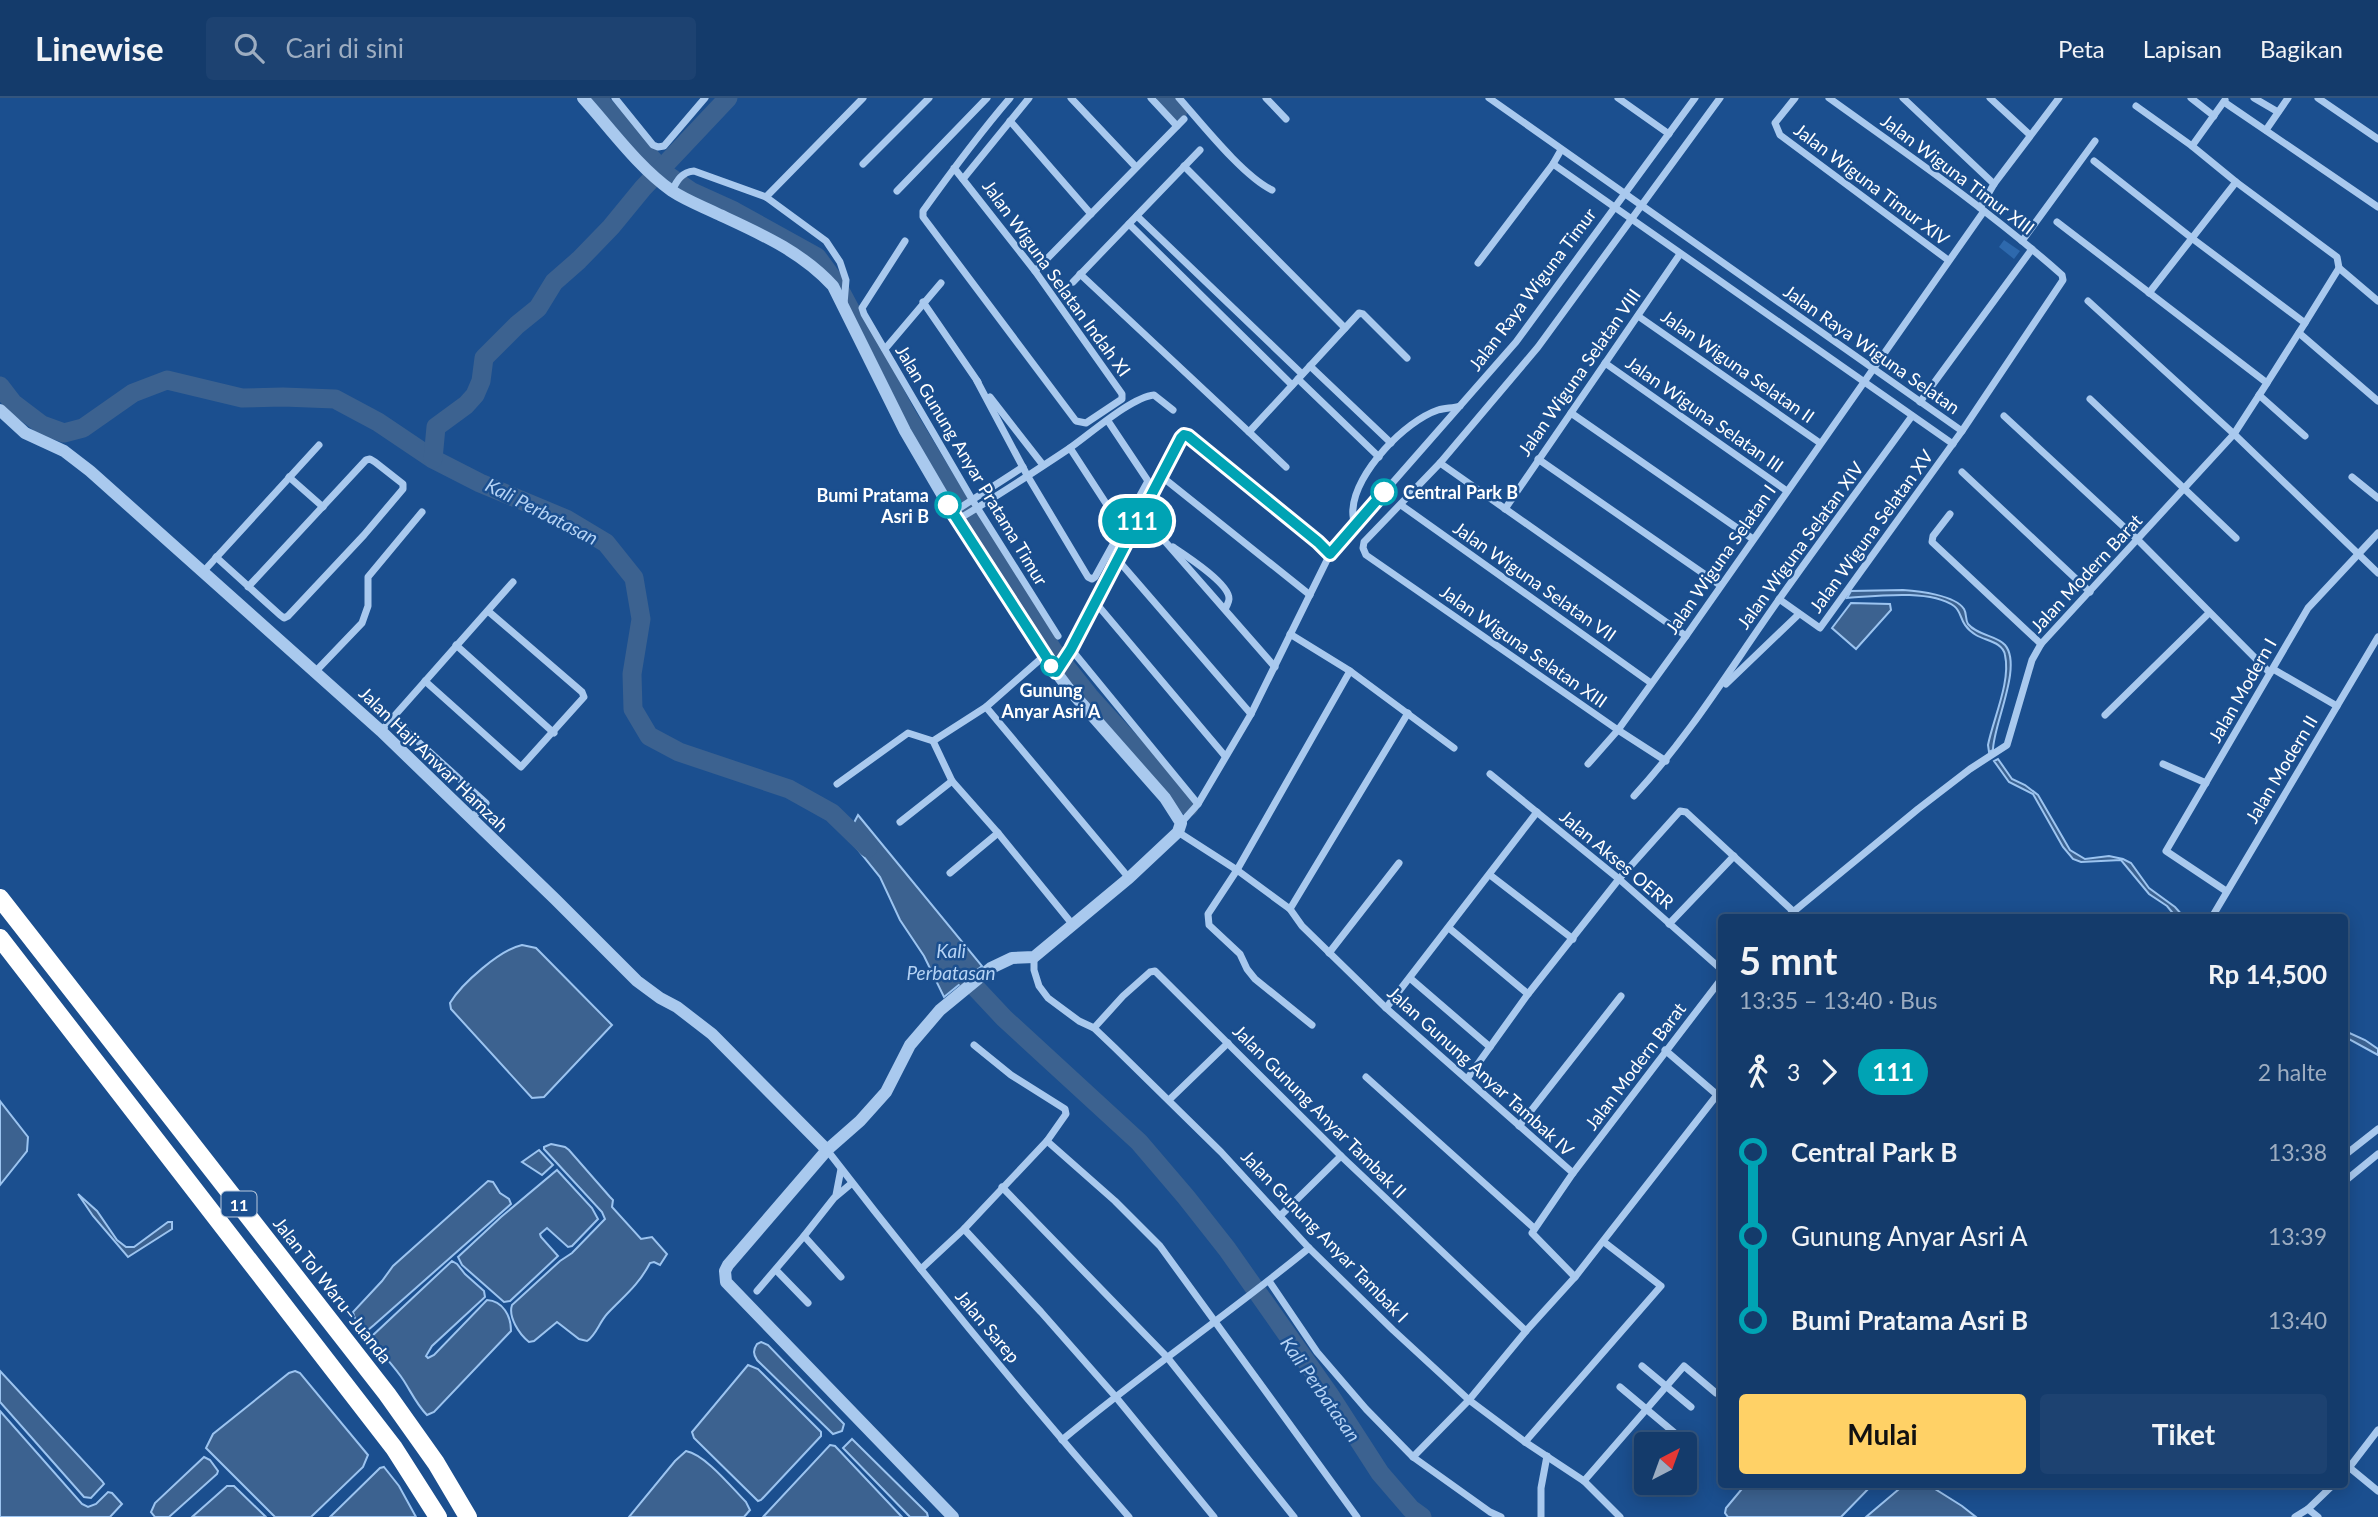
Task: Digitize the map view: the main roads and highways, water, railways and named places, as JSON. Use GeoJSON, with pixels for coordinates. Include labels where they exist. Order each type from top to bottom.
{"type":"FeatureCollection","features":[{"type":"Feature","properties":{"kind":"highway","name":"Jalan Tol Waru–Juanda"},"geometry":{"type":"LineString","coordinates":[[0,898],[387,1394],[436,1463],[468,1517]]}},
{"type":"Feature","properties":{"kind":"highway","name":"11"},"geometry":{"type":"LineString","coordinates":[[0,938],[394,1448],[438,1517]]}},
{"type":"Feature","properties":{"kind":"water"},"geometry":{"type":"Polygon","coordinates":[[[1903,590],[1953,600],[1964,609],[1967,622],[1972,628],[2005,645],[2010,655],[2011,667],[1993,750],[1989,752],[1988,745],[2006,677],[2004,651],[1998,645],[1970,631],[1957,609],[1944,601],[1917,595],[1847,598],[1851,591],[1903,590]]]}},
{"type":"Feature","properties":{"kind":"water"},"geometry":{"type":"Polygon","coordinates":[[[1851,603],[1890,604],[1891,610],[1856,649],[1832,628],[1851,603]]]}},
{"type":"Feature","properties":{"kind":"water"},"geometry":{"type":"Polygon","coordinates":[[[1998,759],[2012,779],[2038,795],[2070,850],[2085,859],[2109,856],[2131,863],[2149,888],[2181,914],[2174,914],[2149,894],[2121,860],[2081,862],[2073,859],[2063,847],[2033,794],[2009,782],[1994,761],[1998,759]]]}},
{"type":"Feature","properties":{"kind":"water","name":"Kali Perbatasan"},"geometry":{"type":"Polygon","coordinates":[[[858,815],[982,966],[944,997],[924,956],[900,920],[880,877],[847,836],[858,815]]]}},
{"type":"Feature","properties":{"kind":"water"},"geometry":{"type":"Polygon","coordinates":[[[522,945],[536,948],[612,1025],[544,1097],[532,1098],[451,1009],[450,1003],[482,968],[503,953],[522,945]]]}},
{"type":"Feature","properties":{"kind":"water"},"geometry":{"type":"Polygon","coordinates":[[[2348,1032],[2378,1049],[2378,1055],[2348,1039],[2348,1032]]]}},
{"type":"Feature","properties":{"kind":"water"},"geometry":{"type":"Polygon","coordinates":[[[0,1101],[28,1137],[27,1151],[0,1185],[0,1101]]]}},
{"type":"Feature","properties":{"kind":"water"},"geometry":{"type":"Polygon","coordinates":[[[551,1144],[569,1150],[613,1200],[612,1207],[641,1239],[652,1237],[667,1254],[660,1265],[650,1263],[636,1284],[607,1314],[587,1341],[579,1339],[557,1322],[529,1342],[518,1330],[511,1310],[512,1305],[572,1253],[605,1219],[602,1212],[544,1149],[551,1144]]]}},
{"type":"Feature","properties":{"kind":"water"},"geometry":{"type":"Polygon","coordinates":[[[539,1150],[553,1165],[542,1175],[522,1162],[539,1150]]]}},
{"type":"Feature","properties":{"kind":"water"},"geometry":{"type":"Polygon","coordinates":[[[557,1170],[592,1208],[598,1219],[572,1246],[568,1247],[547,1228],[540,1234],[558,1256],[510,1301],[504,1302],[462,1265],[458,1257],[557,1170]]]}},
{"type":"Feature","properties":{"kind":"water"},"geometry":{"type":"Polygon","coordinates":[[[488,1181],[493,1182],[511,1204],[368,1330],[360,1325],[353,1312],[393,1266],[488,1181]]]}},
{"type":"Feature","properties":{"kind":"water"},"geometry":{"type":"Polygon","coordinates":[[[78,1194],[97,1211],[117,1240],[126,1247],[134,1247],[168,1222],[172,1222],[172,1229],[128,1257],[78,1194]]]}},
{"type":"Feature","properties":{"kind":"water"},"geometry":{"type":"Polygon","coordinates":[[[452,1261],[484,1291],[485,1297],[432,1346],[426,1356],[428,1358],[434,1355],[487,1300],[502,1306],[511,1331],[434,1412],[427,1415],[371,1337],[452,1261]]]}},
{"type":"Feature","properties":{"kind":"water"},"geometry":{"type":"Polygon","coordinates":[[[761,1342],[768,1345],[844,1424],[842,1431],[833,1434],[757,1360],[754,1350],[761,1342]]]}},
{"type":"Feature","properties":{"kind":"water"},"geometry":{"type":"Polygon","coordinates":[[[748,1365],[758,1369],[821,1432],[821,1436],[758,1501],[694,1438],[692,1432],[748,1365]]]}},
{"type":"Feature","properties":{"kind":"water"},"geometry":{"type":"Polygon","coordinates":[[[0,1371],[102,1481],[104,1484],[91,1498],[84,1497],[0,1402],[0,1371]]]}},
{"type":"Feature","properties":{"kind":"water"},"geometry":{"type":"Polygon","coordinates":[[[295,1371],[300,1373],[368,1455],[363,1467],[311,1517],[275,1517],[206,1448],[213,1434],[295,1371]]]}},
{"type":"Feature","properties":{"kind":"water"},"geometry":{"type":"Polygon","coordinates":[[[0,1411],[82,1504],[88,1507],[96,1504],[108,1492],[122,1504],[110,1517],[0,1517],[0,1411]]]}},
{"type":"Feature","properties":{"kind":"water"},"geometry":{"type":"Polygon","coordinates":[[[852,1439],[928,1517],[910,1517],[843,1448],[852,1439]]]}},
{"type":"Feature","properties":{"kind":"water"},"geometry":{"type":"Polygon","coordinates":[[[830,1445],[835,1446],[902,1517],[763,1517],[830,1445]]]}},
{"type":"Feature","properties":{"kind":"water"},"geometry":{"type":"Polygon","coordinates":[[[686,1451],[710,1465],[746,1502],[750,1510],[744,1517],[629,1517],[686,1451]]]}},
{"type":"Feature","properties":{"kind":"water"},"geometry":{"type":"Polygon","coordinates":[[[204,1457],[210,1460],[218,1471],[217,1474],[169,1517],[155,1517],[151,1512],[155,1503],[204,1457]]]}},
{"type":"Feature","properties":{"kind":"water"},"geometry":{"type":"Polygon","coordinates":[[[384,1467],[399,1486],[416,1517],[330,1517],[380,1468],[384,1467]]]}},
{"type":"Feature","properties":{"kind":"water"},"geometry":{"type":"Polygon","coordinates":[[[227,1486],[234,1486],[266,1517],[192,1517],[227,1486]]]}},
{"type":"Feature","properties":{"kind":"water"},"geometry":{"type":"Polygon","coordinates":[[[1743,1488],[1869,1488],[1841,1517],[1728,1517],[1726,1508],[1743,1488]]]}},
{"type":"Feature","properties":{"kind":"water"},"geometry":{"type":"Polygon","coordinates":[[[1900,1488],[1933,1488],[1976,1517],[1866,1517],[1900,1488]]]}},
{"type":"Feature","properties":{"kind":"waterway"},"geometry":{"type":"LineString","coordinates":[[597,98],[660,170],[692,192],[734,211],[817,257],[836,283],[904,410],[959,502],[1054,652],[1089,696],[1189,807]]}},
{"type":"Feature","properties":{"kind":"waterway"},"geometry":{"type":"LineString","coordinates":[[433,459],[436,427],[475,395],[481,381],[484,358],[538,308],[554,282],[611,227],[643,188],[728,98]]}},
{"type":"Feature","properties":{"kind":"waterway"},"geometry":{"type":"LineString","coordinates":[[1166,98],[1178,111]]}},
{"type":"Feature","properties":{"kind":"waterway","name":"Kali Perbatasan"},"geometry":{"type":"LineString","coordinates":[[0,386],[13,403],[42,425],[64,433],[83,428],[133,393],[167,380],[242,398],[335,399],[378,422],[433,459],[480,483],[566,519],[606,543],[634,578],[641,619],[632,674],[633,709],[649,736],[679,752],[789,789],[832,813],[868,848]]}},
{"type":"Feature","properties":{"kind":"waterway","name":"Kali Perbatasan"},"geometry":{"type":"LineString","coordinates":[[959,970],[1004,1018],[1139,1142],[1186,1197],[1227,1249],[1329,1394],[1380,1473],[1411,1509],[1422,1517]]}},
{"type":"Feature","properties":{"kind":"place","name":"Central Park B"},"geometry":{"type":"Point","coordinates":[1384,492]}},
{"type":"Feature","properties":{"kind":"place","name":"Bumi Pratama Asri B"},"geometry":{"type":"Point","coordinates":[948,505]}},
{"type":"Feature","properties":{"kind":"place","name":"Gunung Anyar Asri A"},"geometry":{"type":"Point","coordinates":[1051,666]}}]}
